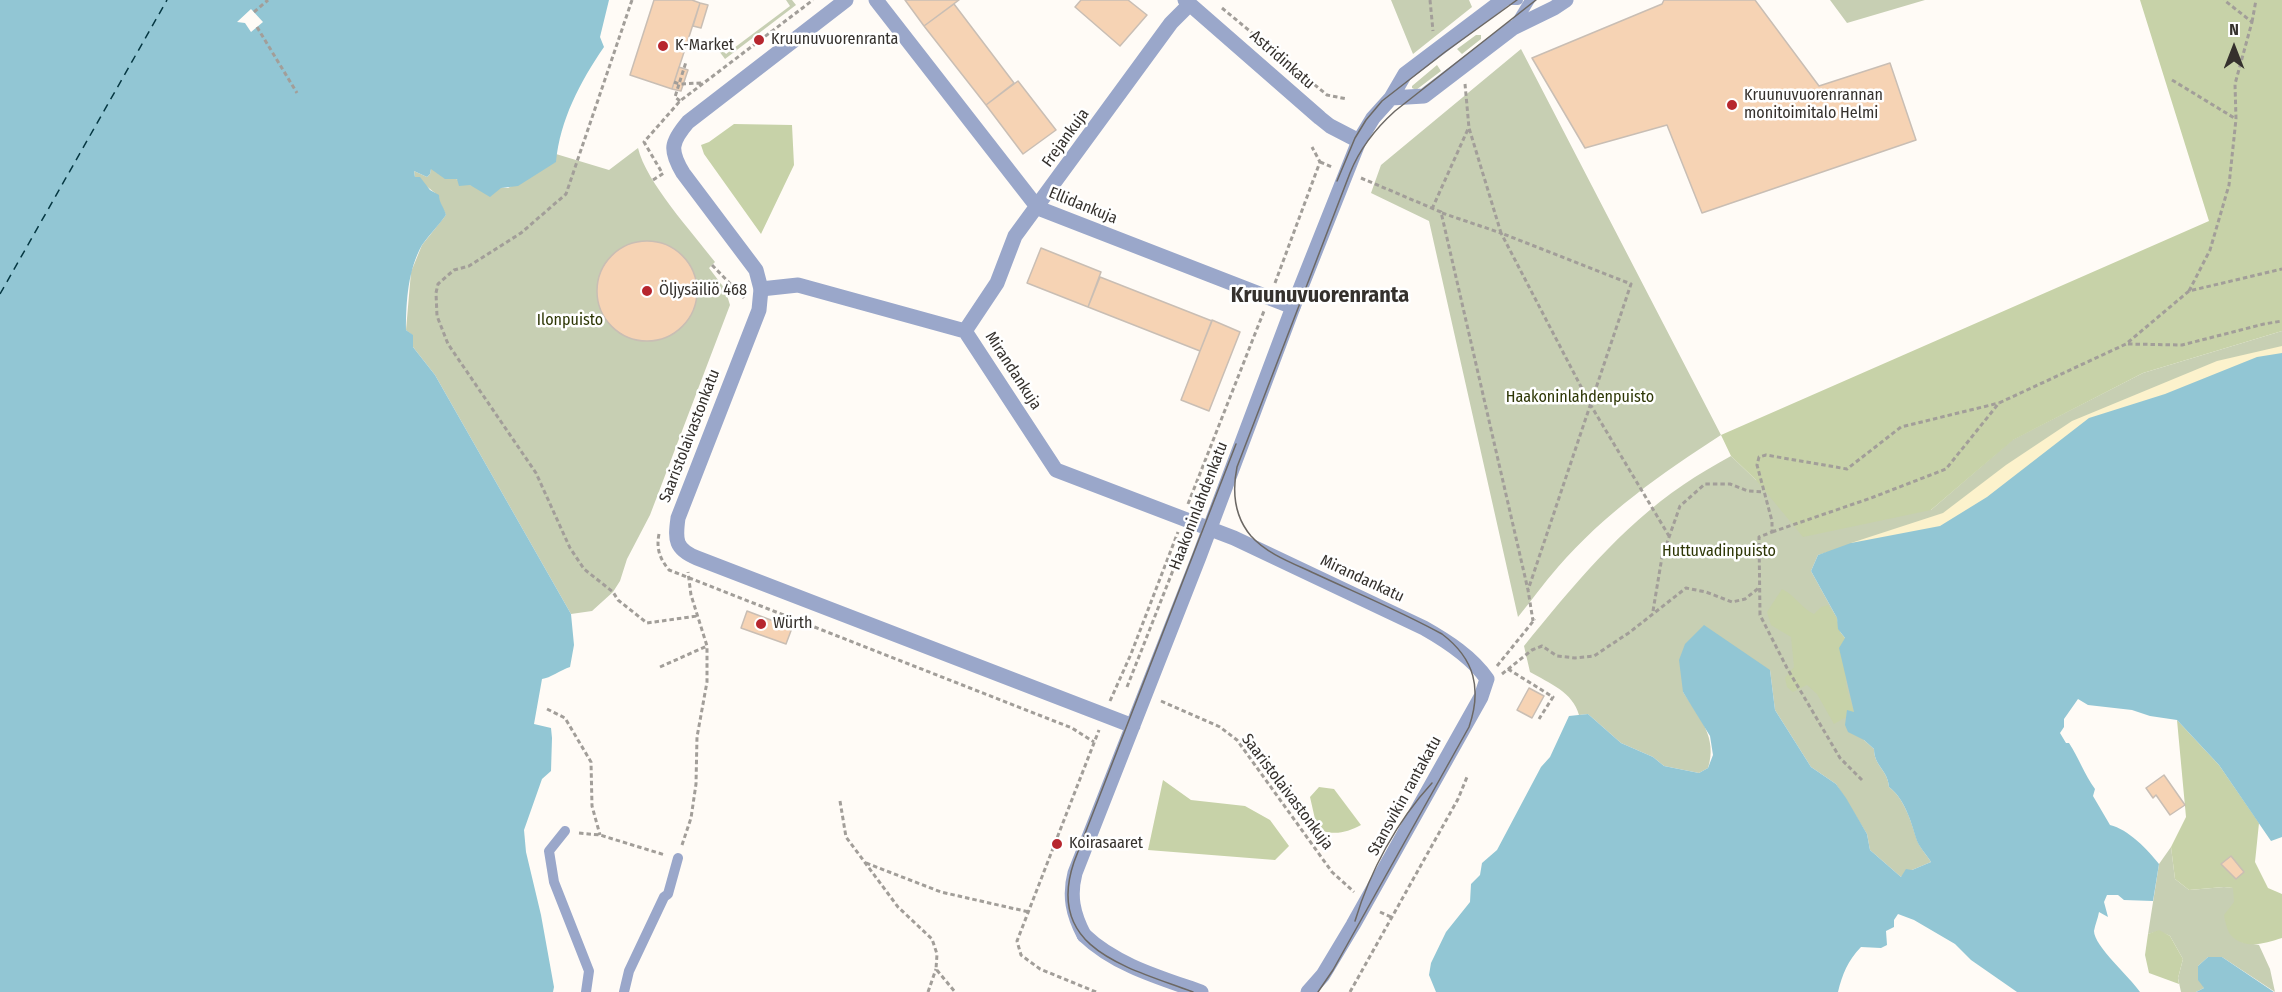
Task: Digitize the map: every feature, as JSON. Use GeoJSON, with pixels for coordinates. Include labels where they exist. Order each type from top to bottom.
{"type":"FeatureCollection","features":[{"type":"Feature","properties":{"kind":"street"},"geometry":{"type":"LineString","coordinates":[[754,290],[756,270],[682,173],[675,160],[673,146],[677,135],[688,122],[846,0]]}},
{"type":"Feature","properties":{"kind":"street","name":"Ellidankuja"},"geometry":{"type":"LineString","coordinates":[[876,0],[1038,208],[1293,307]]}},
{"type":"Feature","properties":{"kind":"street","name":"Haakoninlahdenkatu"},"geometry":{"type":"LineString","coordinates":[[1201,992],[1103,952],[1084,935],[1077,922],[1072,905],[1072,884],[1084,847],[1359,141],[1373,118],[1391,98],[1405,74],[1503,0]]}},
{"type":"Feature","properties":{"kind":"street"},"geometry":{"type":"LineString","coordinates":[[1391,98],[1424,96],[1513,28],[1566,0]]}},
{"type":"Feature","properties":{"kind":"street","name":"Frejankuja"},"geometry":{"type":"LineString","coordinates":[[965,331],[996,283],[1015,236],[1038,208],[1188,2]]}},
{"type":"Feature","properties":{"kind":"street","name":"Astridinkatu"},"geometry":{"type":"LineString","coordinates":[[1188,2],[1320,118],[1330,126],[1359,141]]}},
{"type":"Feature","properties":{"kind":"street","name":"Mirandankuja"},"geometry":{"type":"LineString","coordinates":[[754,290],[798,285],[965,331],[1056,470],[1210,528]]}},
{"type":"Feature","properties":{"kind":"street","name":"Saaristolaivastonkatu"},"geometry":{"type":"LineString","coordinates":[[685,553],[678,545],[676,532],[678,518],[759,310],[754,290]]}},
{"type":"Feature","properties":{"kind":"street","name":"Mirandankatu"},"geometry":{"type":"LineString","coordinates":[[1210,528],[1424,628],[1478,666],[1486,684]]}},
{"type":"Feature","properties":{"kind":"street"},"geometry":{"type":"LineString","coordinates":[[685,553],[1133,726]]}},
{"type":"Feature","properties":{"kind":"street","name":"Stansvikin rantakatu"},"geometry":{"type":"LineString","coordinates":[[1308,992],[1323,975],[1365,905],[1481,697],[1486,684]]}},
{"type":"Feature","properties":{"kind":"lane","name":"Haakoninlahdenkatu"},"geometry":{"type":"LineString","coordinates":[[1503,0],[1518,0]]}},
{"type":"Feature","properties":{"kind":"lane"},"geometry":{"type":"LineString","coordinates":[[1513,28],[1530,0]]}},
{"type":"Feature","properties":{"kind":"lane"},"geometry":{"type":"LineString","coordinates":[[565,831],[549,851],[554,882],[589,971],[586,992]]}},
{"type":"Feature","properties":{"kind":"lane"},"geometry":{"type":"LineString","coordinates":[[624,992],[629,971],[664,897],[668,894],[678,858]]}},
{"type":"Feature","properties":{"kind":"path"},"geometry":{"type":"LineString","coordinates":[[254,12],[268,0]]}},
{"type":"Feature","properties":{"kind":"path"},"geometry":{"type":"LineString","coordinates":[[632,0],[566,194],[521,233],[469,266],[454,270],[438,284],[437,316],[448,344],[536,473],[570,548],[584,569],[647,623],[697,616]]}},
{"type":"Feature","properties":{"kind":"path"},"geometry":{"type":"LineString","coordinates":[[1430,0],[1434,36]]}},
{"type":"Feature","properties":{"kind":"path"},"geometry":{"type":"LineString","coordinates":[[2224,0],[2253,22]]}},
{"type":"Feature","properties":{"kind":"path"},"geometry":{"type":"LineString","coordinates":[[1772,532],[1772,521],[1757,465],[1759,457],[1766,455],[1847,469],[1901,427],[1999,403],[2126,344],[2189,291],[2210,250],[2229,185],[2236,119],[2235,84],[2253,22],[2256,0]]}},
{"type":"Feature","properties":{"kind":"path"},"geometry":{"type":"LineString","coordinates":[[1222,7],[1328,96],[1347,99]]}},
{"type":"Feature","properties":{"kind":"path"},"geometry":{"type":"LineString","coordinates":[[257,27],[297,93]]}},
{"type":"Feature","properties":{"kind":"path"},"geometry":{"type":"LineString","coordinates":[[680,101],[675,97],[676,83],[686,62]]}},
{"type":"Feature","properties":{"kind":"path"},"geometry":{"type":"LineString","coordinates":[[1465,79],[1469,128],[1501,233],[1590,404],[1669,536]]}},
{"type":"Feature","properties":{"kind":"path"},"geometry":{"type":"LineString","coordinates":[[2172,80],[2236,119]]}},
{"type":"Feature","properties":{"kind":"path"},"geometry":{"type":"LineString","coordinates":[[676,83],[703,83]]}},
{"type":"Feature","properties":{"kind":"path"},"geometry":{"type":"LineString","coordinates":[[1432,209],[1469,128]]}},
{"type":"Feature","properties":{"kind":"path"},"geometry":{"type":"LineString","coordinates":[[1096,992],[1040,969],[1021,954],[1017,941],[1173,546],[1320,162],[1312,147]]}},
{"type":"Feature","properties":{"kind":"path"},"geometry":{"type":"LineString","coordinates":[[663,173],[669,182]]}},
{"type":"Feature","properties":{"kind":"path"},"geometry":{"type":"LineString","coordinates":[[1366,179],[1432,209],[1501,233],[1631,284],[1528,590]]}},
{"type":"Feature","properties":{"kind":"path"},"geometry":{"type":"LineString","coordinates":[[1441,212],[1534,620],[1486,684]]}},
{"type":"Feature","properties":{"kind":"path"},"geometry":{"type":"LineString","coordinates":[[712,265],[747,301],[754,290]]}},
{"type":"Feature","properties":{"kind":"path"},"geometry":{"type":"LineString","coordinates":[[2189,291],[2282,269]]}},
{"type":"Feature","properties":{"kind":"path"},"geometry":{"type":"LineString","coordinates":[[2126,344],[2182,345],[2282,321]]}},
{"type":"Feature","properties":{"kind":"path"},"geometry":{"type":"LineString","coordinates":[[1863,780],[1840,758],[1787,669],[1760,615],[1759,537],[1946,470],[1999,403]]}},
{"type":"Feature","properties":{"kind":"path"},"geometry":{"type":"LineString","coordinates":[[1653,611],[1662,556],[1680,506],[1705,484],[1730,484],[1748,491],[1764,492]]}},
{"type":"Feature","properties":{"kind":"path"},"geometry":{"type":"LineString","coordinates":[[659,532],[657,543],[660,559],[669,570],[689,580],[1072,728],[1094,742]]}},
{"type":"Feature","properties":{"kind":"path"},"geometry":{"type":"LineString","coordinates":[[1127,687],[1182,550]]}},
{"type":"Feature","properties":{"kind":"path"},"geometry":{"type":"LineString","coordinates":[[565,831],[600,835],[678,858],[691,818],[696,737],[707,682],[707,646],[697,616],[685,553]]}},
{"type":"Feature","properties":{"kind":"path"},"geometry":{"type":"LineString","coordinates":[[1486,684],[1532,650],[1542,646],[1557,656],[1575,658],[1594,656],[1630,632],[1653,611],[1686,588],[1706,592],[1732,602],[1745,599],[1760,586]]}},
{"type":"Feature","properties":{"kind":"path"},"geometry":{"type":"LineString","coordinates":[[660,667],[707,646]]}},
{"type":"Feature","properties":{"kind":"path"},"geometry":{"type":"LineString","coordinates":[[1508,669],[1552,698],[1539,719]]}},
{"type":"Feature","properties":{"kind":"path","name":"Saaristolaivastonkuja"},"geometry":{"type":"LineString","coordinates":[[1145,694],[1220,727],[1236,740],[1332,872],[1365,905]]}},
{"type":"Feature","properties":{"kind":"path"},"geometry":{"type":"LineString","coordinates":[[548,709],[565,718],[591,762],[592,806],[600,835]]}},
{"type":"Feature","properties":{"kind":"path"},"geometry":{"type":"LineString","coordinates":[[1350,992],[1458,799],[1467,777]]}},
{"type":"Feature","properties":{"kind":"path"},"geometry":{"type":"LineString","coordinates":[[840,801],[846,837],[898,907],[932,939],[937,954],[936,969],[927,992]]}},
{"type":"Feature","properties":{"kind":"path"},"geometry":{"type":"LineString","coordinates":[[864,863],[941,892],[1029,912]]}},
{"type":"Feature","properties":{"kind":"path"},"geometry":{"type":"LineString","coordinates":[[936,969],[955,992]]}},
{"type":"Feature","properties":{"kind":"green space"},"geometry":{"type":"Polygon","coordinates":[[[786,0],[792,0],[796,5],[725,59],[719,51],[722,49],[726,54],[790,6],[786,0]]]}},
{"type":"Feature","properties":{"kind":"green space"},"geometry":{"type":"Polygon","coordinates":[[[1391,0],[1469,0],[1472,7],[1413,54],[1391,0]]]}},
{"type":"Feature","properties":{"kind":"green space"},"geometry":{"type":"Polygon","coordinates":[[[1830,0],[1925,0],[1847,23],[1830,0]]]}},
{"type":"Feature","properties":{"kind":"green space"},"geometry":{"type":"Polygon","coordinates":[[[2140,0],[2282,0],[2282,331],[2143,373],[2013,440],[1931,510],[1803,537],[1756,480],[1731,456],[1721,435],[2209,221],[2140,0]]]}},
{"type":"Feature","properties":{"kind":"green space"},"geometry":{"type":"Polygon","coordinates":[[[1476,35],[1481,35],[1481,39],[1462,54],[1457,49],[1476,35]]]}},
{"type":"Feature","properties":{"kind":"green space","name":"Haakoninlahdenpuisto"},"geometry":{"type":"Polygon","coordinates":[[[1521,49],[1721,435],[1656,479],[1595,529],[1558,567],[1518,617],[1429,221],[1371,193],[1381,165],[1521,49]]]}},
{"type":"Feature","properties":{"kind":"green space"},"geometry":{"type":"Polygon","coordinates":[[[1437,65],[1441,71],[1416,90],[1412,88],[1412,86],[1437,65]]]}},
{"type":"Feature","properties":{"kind":"green space"},"geometry":{"type":"Polygon","coordinates":[[[734,124],[792,125],[794,165],[761,234],[704,154],[701,145],[734,124]]]}},
{"type":"Feature","properties":{"kind":"green space","name":"Ilonpuisto"},"geometry":{"type":"Polygon","coordinates":[[[638,148],[650,176],[660,191],[715,262],[709,268],[725,289],[730,305],[650,515],[627,559],[620,581],[613,592],[592,611],[571,614],[435,375],[413,347],[412,335],[406,330],[411,272],[422,245],[446,215],[435,193],[415,177],[414,171],[427,177],[431,168],[470,185],[508,188],[555,162],[556,154],[609,170],[638,148]]]}},
{"type":"Feature","properties":{"kind":"green space","name":"Huttuvadinpuisto"},"geometry":{"type":"Polygon","coordinates":[[[2282,331],[2282,384],[2152,455],[1818,555],[1811,571],[1837,618],[1864,740],[1874,749],[1876,760],[1886,776],[1889,787],[1903,803],[1919,844],[1931,862],[1901,877],[1870,850],[1867,834],[1836,784],[1811,767],[1775,710],[1770,670],[1683,692],[1701,719],[1711,747],[1708,768],[1699,773],[1664,766],[1653,757],[1621,743],[1588,714],[1579,715],[1566,694],[1530,672],[1524,646],[1598,560],[1660,502],[1695,477],[1731,456],[1756,480],[1931,510],[2012,440],[2143,373],[2282,331]]]}},
{"type":"Feature","properties":{"kind":"green space"},"geometry":{"type":"Polygon","coordinates":[[[1782,589],[1814,614],[1821,607],[1828,605],[1837,618],[1838,629],[1845,638],[1846,686],[1854,713],[1847,711],[1846,717],[1834,724],[1817,694],[1807,685],[1793,692],[1787,687],[1785,678],[1794,667],[1791,637],[1771,625],[1767,612],[1782,589]]]}},
{"type":"Feature","properties":{"kind":"green space"},"geometry":{"type":"Polygon","coordinates":[[[2177,720],[2219,765],[2259,823],[2255,862],[2268,888],[2282,894],[2282,938],[2255,944],[2236,939],[2229,932],[2224,915],[2234,902],[2233,888],[2189,890],[2175,879],[2171,847],[2186,817],[2177,720]]]}},
{"type":"Feature","properties":{"kind":"green space"},"geometry":{"type":"Polygon","coordinates":[[[1163,780],[1191,800],[1245,806],[1270,820],[1289,846],[1275,860],[1148,850],[1163,780]]]}},
{"type":"Feature","properties":{"kind":"green space"},"geometry":{"type":"Polygon","coordinates":[[[1319,787],[1334,789],[1361,825],[1342,832],[1322,831],[1315,819],[1310,797],[1319,787]]]}},
{"type":"Feature","properties":{"kind":"green space"},"geometry":{"type":"Polygon","coordinates":[[[2171,847],[2175,879],[2189,890],[2234,888],[2242,942],[2259,945],[2270,969],[2275,992],[2222,957],[2208,957],[2198,966],[2204,988],[2196,992],[2181,992],[2178,978],[2183,959],[2170,936],[2159,931],[2148,934],[2159,864],[2171,847]]]}},
{"type":"Feature","properties":{"kind":"green space"},"geometry":{"type":"Polygon","coordinates":[[[2159,930],[2170,936],[2183,959],[2178,978],[2179,984],[2149,973],[2145,955],[2148,934],[2159,930]]]}},
{"type":"Feature","properties":{"kind":"sand"},"geometry":{"type":"Polygon","coordinates":[[[2282,346],[2282,413],[2021,540],[1851,543],[1943,513],[2006,465],[2072,421],[2217,361],[2282,346]]]}},
{"type":"Feature","properties":{"kind":"water"},"geometry":{"type":"Polygon","coordinates":[[[0,0],[609,0],[600,37],[604,47],[572,102],[558,146],[556,162],[518,186],[501,188],[490,197],[470,185],[459,186],[457,179],[445,179],[431,169],[427,177],[414,171],[415,177],[420,177],[430,190],[439,195],[446,215],[422,245],[417,255],[407,297],[406,330],[413,335],[413,347],[435,375],[571,614],[574,645],[570,667],[542,679],[534,724],[551,728],[551,771],[542,779],[524,830],[526,852],[541,915],[553,992],[0,992],[0,0]]]}},
{"type":"Feature","properties":{"kind":"water"},"geometry":{"type":"Polygon","coordinates":[[[2282,353],[2282,837],[2271,841],[2219,765],[2177,720],[2150,716],[2132,710],[2088,705],[2078,699],[2064,719],[2064,727],[2060,733],[2076,754],[2095,789],[2093,796],[2110,825],[2131,835],[2159,864],[2153,901],[2124,900],[2118,895],[2107,895],[2104,902],[2108,917],[2099,912],[2094,931],[2106,953],[2140,992],[2017,992],[1971,960],[1955,944],[1914,920],[1898,914],[1894,920],[1894,927],[1886,931],[1887,945],[1881,948],[1861,947],[1852,957],[1838,992],[1436,992],[1429,975],[1431,963],[1446,932],[1470,902],[1471,884],[1480,875],[1482,863],[1497,850],[1541,767],[1550,757],[1569,716],[1588,714],[1621,743],[1653,757],[1664,766],[1699,773],[1708,768],[1713,755],[1710,736],[1683,692],[1679,660],[1685,644],[1704,625],[1770,670],[1775,710],[1811,767],[1836,784],[1846,798],[1867,834],[1870,850],[1901,877],[1906,869],[1912,870],[1931,862],[1917,841],[1903,803],[1889,787],[1886,776],[1876,760],[1874,749],[1864,740],[1848,732],[1845,725],[1847,710],[1854,712],[1839,648],[1845,638],[1838,629],[1837,618],[1811,571],[1818,555],[1851,543],[1940,526],[1987,497],[2089,418],[2165,394],[2257,357],[2282,353]]]}},
{"type":"Feature","properties":{"kind":"water"},"geometry":{"type":"Polygon","coordinates":[[[2208,957],[2222,957],[2274,992],[2196,992],[2204,988],[2198,980],[2198,966],[2208,957]]]}},
{"type":"Feature","properties":{"kind":"pier"},"geometry":{"type":"Polygon","coordinates":[[[251,9],[263,22],[251,32],[245,23],[237,22],[251,9]]]}},
{"type":"Feature","properties":{"kind":"building","name":"K-Market"},"geometry":{"type":"Polygon","coordinates":[[[654,0],[692,0],[700,3],[672,89],[630,75],[654,0]]]}},
{"type":"Feature","properties":{"kind":"building"},"geometry":{"type":"Polygon","coordinates":[[[905,0],[959,0],[924,26],[905,0]]]}},
{"type":"Feature","properties":{"kind":"building"},"geometry":{"type":"Polygon","coordinates":[[[1081,0],[1128,0],[1147,15],[1120,46],[1075,7],[1081,0]]]}},
{"type":"Feature","properties":{"kind":"building","name":"Kruunuvuorenrannan monitoimitalo Helmi"},"geometry":{"type":"Polygon","coordinates":[[[1664,0],[1755,0],[1819,86],[1890,63],[1916,140],[1702,213],[1667,125],[1585,148],[1532,58],[1662,4],[1664,0]]]}},
{"type":"Feature","properties":{"kind":"building"},"geometry":{"type":"Polygon","coordinates":[[[700,3],[708,5],[701,28],[693,26],[700,3]]]}},
{"type":"Feature","properties":{"kind":"building"},"geometry":{"type":"Polygon","coordinates":[[[954,4],[1014,83],[986,105],[924,26],[954,4]]]}},
{"type":"Feature","properties":{"kind":"building"},"geometry":{"type":"Polygon","coordinates":[[[679,67],[688,70],[681,91],[672,89],[679,67]]]}},
{"type":"Feature","properties":{"kind":"building"},"geometry":{"type":"Polygon","coordinates":[[[1018,81],[1056,130],[1023,154],[986,105],[1018,81]]]}},
{"type":"Feature","properties":{"kind":"building","name":"Öljysäiliö 468"},"geometry":{"type":"Polygon","coordinates":[[[647,241],[666,245],[682,256],[693,272],[697,291],[693,310],[682,326],[666,337],[647,341],[628,337],[612,326],[601,310],[597,291],[601,272],[612,256],[628,245],[647,241]]]}},
{"type":"Feature","properties":{"kind":"building"},"geometry":{"type":"Polygon","coordinates":[[[1041,248],[1101,272],[1088,307],[1027,283],[1041,248]]]}},
{"type":"Feature","properties":{"kind":"building"},"geometry":{"type":"Polygon","coordinates":[[[1100,277],[1212,321],[1200,351],[1088,307],[1100,277]]]}},
{"type":"Feature","properties":{"kind":"building"},"geometry":{"type":"Polygon","coordinates":[[[1212,320],[1240,332],[1209,411],[1181,400],[1212,320]]]}},
{"type":"Feature","properties":{"kind":"building","name":"Würth"},"geometry":{"type":"Polygon","coordinates":[[[747,611],[792,628],[786,644],[741,628],[747,611]]]}},
{"type":"Feature","properties":{"kind":"building"},"geometry":{"type":"Polygon","coordinates":[[[1529,688],[1544,696],[1532,718],[1517,710],[1529,688]]]}},
{"type":"Feature","properties":{"kind":"building"},"geometry":{"type":"Polygon","coordinates":[[[2164,775],[2185,805],[2170,815],[2156,795],[2153,798],[2146,788],[2164,775]]]}},
{"type":"Feature","properties":{"kind":"building"},"geometry":{"type":"Polygon","coordinates":[[[2231,856],[2244,872],[2236,879],[2221,864],[2231,856]]]}},
{"type":"Feature","properties":{"kind":"ferry route"},"geometry":{"type":"LineString","coordinates":[[0,294],[167,0]]}},
{"type":"Feature","properties":{"kind":"tram line"},"geometry":{"type":"LineString","coordinates":[[1337,181],[1355,138],[1382,101],[1517,0]]}},
{"type":"Feature","properties":{"kind":"tram line"},"geometry":{"type":"LineString","coordinates":[[1318,992],[1333,970],[1469,727],[1475,700],[1475,687],[1473,676],[1462,654],[1442,634],[1282,558],[1258,543],[1245,528],[1238,512],[1235,495],[1237,467],[1350,173],[1363,147],[1395,111],[1536,0]]}},
{"type":"Feature","properties":{"kind":"tram line"},"geometry":{"type":"LineString","coordinates":[[1193,992],[1120,964],[1099,951],[1082,935],[1071,916],[1068,892],[1074,862],[1236,444]]}},
{"type":"Feature","properties":{"kind":"tram line"},"geometry":{"type":"LineString","coordinates":[[1355,921],[1368,884],[1396,830],[1432,783]]}},
{"type":"Feature","properties":{"kind":"place","name":"Kruunuvuorenranta"},"geometry":{"type":"Point","coordinates":[759,40]}},
{"type":"Feature","properties":{"kind":"place","name":"K-Market"},"geometry":{"type":"Point","coordinates":[663,46]}},
{"type":"Feature","properties":{"kind":"place","name":"Kruunuvuorenrannan monitoimitalo Helmi"},"geometry":{"type":"Point","coordinates":[1732,105]}},
{"type":"Feature","properties":{"kind":"place","name":"Öljysäiliö 468"},"geometry":{"type":"Point","coordinates":[647,291]}},
{"type":"Feature","properties":{"kind":"place","name":"Würth"},"geometry":{"type":"Point","coordinates":[761,624]}},
{"type":"Feature","properties":{"kind":"place","name":"Koirasaaret"},"geometry":{"type":"Point","coordinates":[1057,844]}},
{"type":"Feature","properties":{"kind":"district","name":"Kruunuvuorenranta"},"geometry":{"type":"Point","coordinates":[1320,296]}}]}
